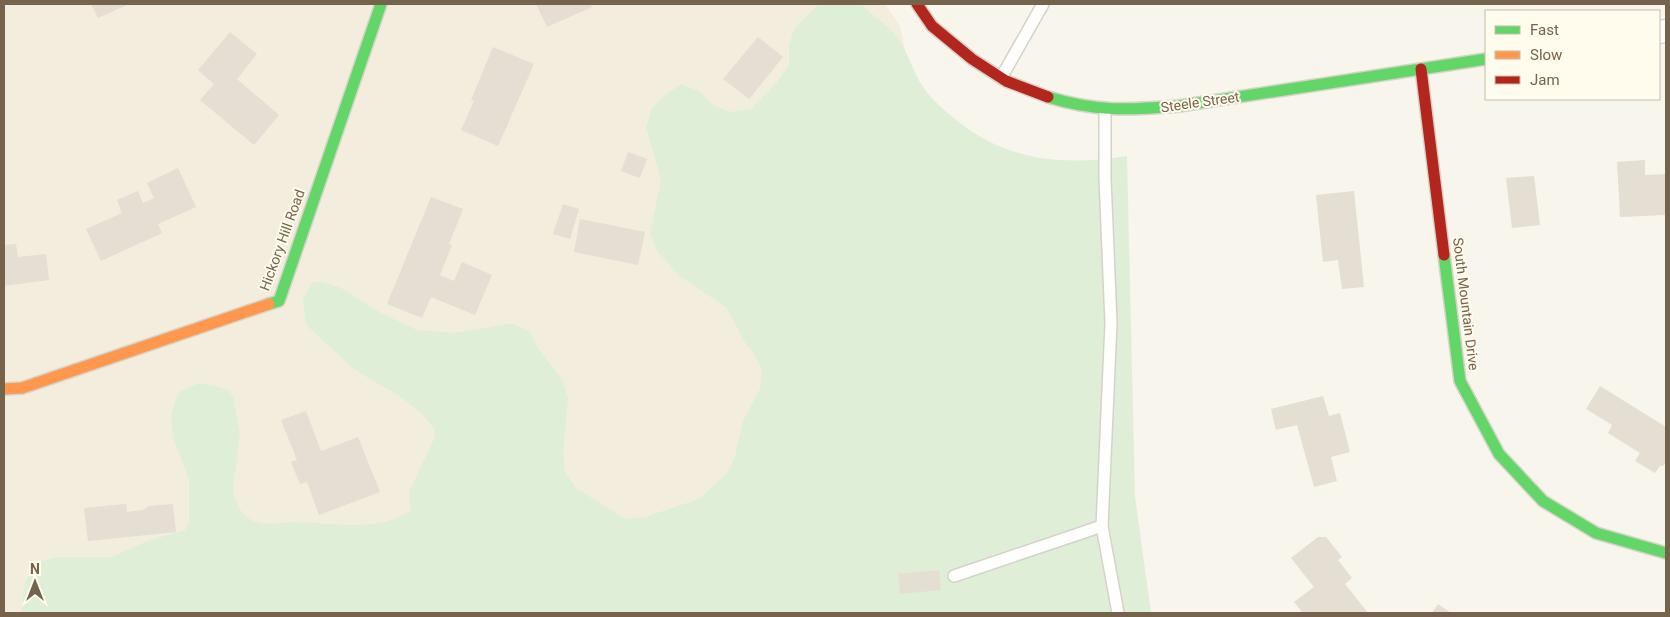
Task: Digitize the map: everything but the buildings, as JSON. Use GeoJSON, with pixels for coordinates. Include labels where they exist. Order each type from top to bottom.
{"type":"FeatureCollection","features":[{"type":"Feature","properties":{"kind":"street","name":"Hickory Hill Road"},"geometry":{"type":"LineString","coordinates":[[4,389],[22,388],[279,301],[381,4]]}},
{"type":"Feature","properties":{"kind":"street","name":"Steele Street"},"geometry":{"type":"LineString","coordinates":[[917,4],[934,27],[975,62],[1001,78],[1032,94],[1074,105],[1105,109],[1134,110],[1180,106],[1485,59]]}},
{"type":"Feature","properties":{"kind":"street","name":"South Mountain Drive"},"geometry":{"type":"LineString","coordinates":[[1421,69],[1460,381],[1499,454],[1543,501],[1596,533],[1666,553]]}},
{"type":"Feature","properties":{"kind":"lane"},"geometry":{"type":"LineString","coordinates":[[1001,78],[1043,4]]}},
{"type":"Feature","properties":{"kind":"lane"},"geometry":{"type":"LineString","coordinates":[[1105,109],[1105,178],[1111,324],[1102,526],[1118,613]]}},
{"type":"Feature","properties":{"kind":"lane"},"geometry":{"type":"LineString","coordinates":[[954,576],[1102,526]]}},
{"type":"Feature","properties":{"kind":"shaded area"},"geometry":{"type":"Polygon","coordinates":[[[4,4],[885,4],[900,26],[908,67],[914,524],[358,613],[4,613],[4,4]]]}},
{"type":"Feature","properties":{"kind":"green space"},"geometry":{"type":"Polygon","coordinates":[[[819,4],[860,4],[897,37],[919,81],[934,100],[955,119],[995,144],[1016,152],[1059,160],[1104,159],[1127,156],[1135,496],[1151,613],[21,613],[25,583],[33,567],[41,561],[60,557],[112,557],[147,541],[185,530],[189,522],[189,480],[173,437],[171,418],[175,400],[181,391],[199,383],[227,389],[233,396],[240,434],[233,491],[240,510],[253,521],[276,524],[293,522],[338,525],[369,524],[384,522],[411,510],[409,492],[434,439],[435,430],[423,415],[401,397],[355,370],[306,325],[303,298],[313,282],[323,282],[341,288],[381,313],[417,330],[455,333],[512,323],[530,332],[538,348],[562,379],[568,398],[563,454],[565,472],[576,488],[625,519],[645,517],[699,499],[727,473],[735,457],[743,421],[760,389],[762,371],[755,355],[744,341],[727,308],[681,277],[657,251],[650,234],[661,180],[646,127],[652,109],[665,95],[681,84],[699,91],[713,105],[731,112],[751,109],[778,81],[789,65],[789,46],[794,29],[819,4]]]}},
{"type":"Feature","properties":{"kind":"traffic: fast"},"geometry":{"type":"LineString","coordinates":[[269,304],[279,301],[381,4]]}},
{"type":"Feature","properties":{"kind":"traffic: fast"},"geometry":{"type":"LineString","coordinates":[[1048,97],[1065,102],[1113,109],[1179,106],[1485,59]]}},
{"type":"Feature","properties":{"kind":"traffic: fast"},"geometry":{"type":"LineString","coordinates":[[1444,255],[1460,381],[1499,454],[1543,501],[1596,533],[1666,553]]}},
{"type":"Feature","properties":{"kind":"traffic: slow"},"geometry":{"type":"LineString","coordinates":[[4,389],[22,388],[269,304]]}},
{"type":"Feature","properties":{"kind":"traffic: jam"},"geometry":{"type":"LineString","coordinates":[[917,4],[932,26],[972,59],[1006,81],[1048,97]]}},
{"type":"Feature","properties":{"kind":"traffic: jam"},"geometry":{"type":"LineString","coordinates":[[1421,69],[1444,255]]}}]}
